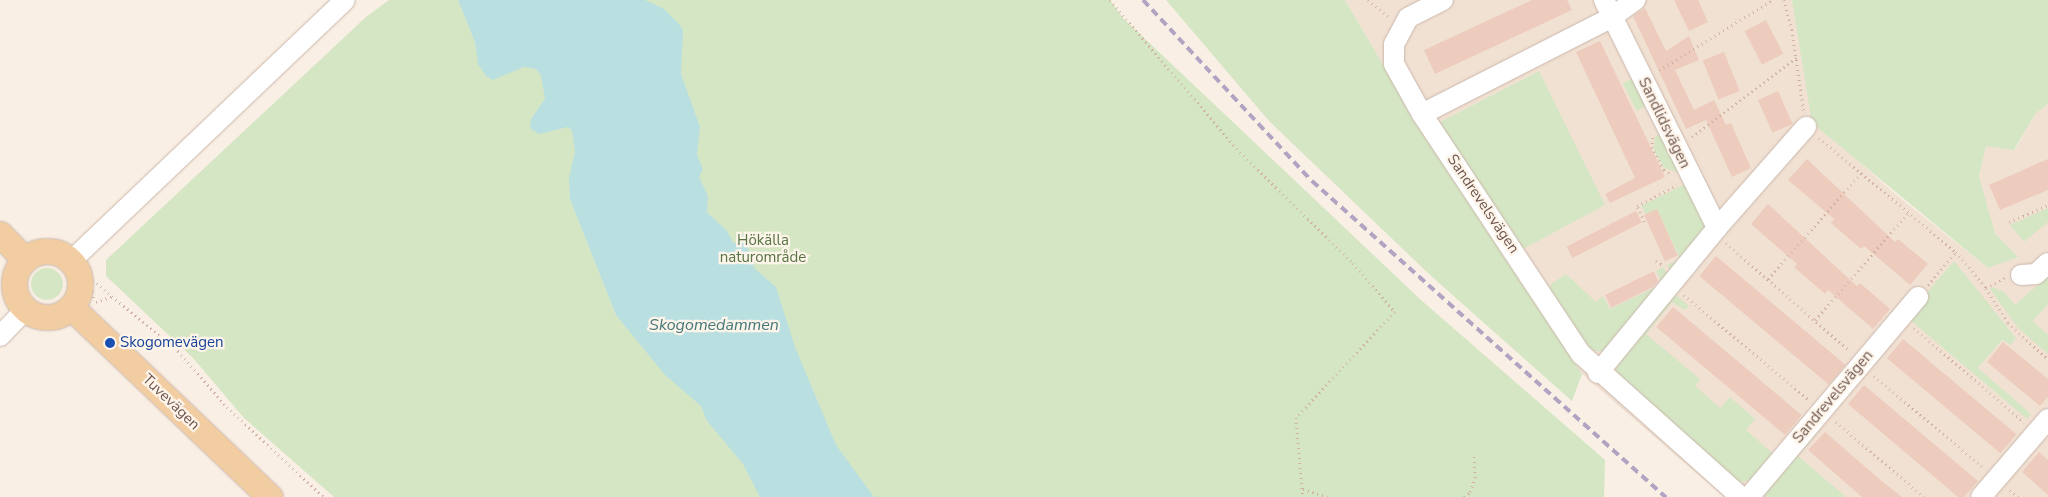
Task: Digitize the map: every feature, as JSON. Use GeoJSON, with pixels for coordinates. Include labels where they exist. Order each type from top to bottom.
{"type":"FeatureCollection","features":[{"type":"Feature","properties":{"kind":"main road"},"geometry":{"type":"LineString","coordinates":[[0,234],[25,260]]}},
{"type":"Feature","properties":{"kind":"main road"},"geometry":{"type":"LineString","coordinates":[[48,251],[80,269],[83,305],[49,317],[26,309],[17,298],[14,285],[17,271],[25,260],[48,251]]}},
{"type":"Feature","properties":{"kind":"main road","name":"Tuvevägen"},"geometry":{"type":"LineString","coordinates":[[83,305],[270,497]]}},
{"type":"Feature","properties":{"kind":"street"},"geometry":{"type":"LineString","coordinates":[[80,269],[345,0]]}},
{"type":"Feature","properties":{"kind":"street"},"geometry":{"type":"LineString","coordinates":[[1401,27],[1408,18],[1443,0]]}},
{"type":"Feature","properties":{"kind":"street"},"geometry":{"type":"LineString","coordinates":[[1422,114],[1608,8],[1635,0]]}},
{"type":"Feature","properties":{"kind":"street","name":"Sandlidsvägen"},"geometry":{"type":"LineString","coordinates":[[1608,8],[1715,230]]}},
{"type":"Feature","properties":{"kind":"street","name":"Sandrevelsvägen"},"geometry":{"type":"LineString","coordinates":[[1401,27],[1394,44],[1394,64],[1422,114],[1581,354],[1598,373],[1741,497]]}},
{"type":"Feature","properties":{"kind":"street"},"geometry":{"type":"LineString","coordinates":[[1598,373],[1715,230],[1806,127]]}},
{"type":"Feature","properties":{"kind":"street"},"geometry":{"type":"LineString","coordinates":[[2021,275],[2036,274],[2048,263]]}},
{"type":"Feature","properties":{"kind":"street","name":"Sandrevelsvägen"},"geometry":{"type":"LineString","coordinates":[[1749,497],[1918,297]]}},
{"type":"Feature","properties":{"kind":"street"},"geometry":{"type":"LineString","coordinates":[[0,336],[26,309]]}},
{"type":"Feature","properties":{"kind":"street"},"geometry":{"type":"LineString","coordinates":[[1981,497],[2042,426]]}},
{"type":"Feature","properties":{"kind":"path"},"geometry":{"type":"LineString","coordinates":[[1110,0],[1240,152],[1354,263],[1395,312],[1296,418],[1303,497]]}},
{"type":"Feature","properties":{"kind":"path"},"geometry":{"type":"LineString","coordinates":[[1368,0],[1401,27]]}},
{"type":"Feature","properties":{"kind":"path"},"geometry":{"type":"LineString","coordinates":[[1643,80],[1773,0]]}},
{"type":"Feature","properties":{"kind":"path"},"geometry":{"type":"LineString","coordinates":[[1784,0],[1796,58],[1806,127],[1956,252],[1986,288],[2008,323],[2048,359]]}},
{"type":"Feature","properties":{"kind":"path"},"geometry":{"type":"LineString","coordinates":[[1676,148],[1796,58]]}},
{"type":"Feature","properties":{"kind":"path"},"geometry":{"type":"LineString","coordinates":[[1768,279],[1860,173]]}},
{"type":"Feature","properties":{"kind":"path"},"geometry":{"type":"LineString","coordinates":[[1644,222],[1637,206],[1691,179]]}},
{"type":"Feature","properties":{"kind":"path"},"geometry":{"type":"LineString","coordinates":[[2009,222],[2048,205]]}},
{"type":"Feature","properties":{"kind":"path"},"geometry":{"type":"LineString","coordinates":[[1815,320],[1909,212]]}},
{"type":"Feature","properties":{"kind":"path"},"geometry":{"type":"LineString","coordinates":[[1715,230],[1815,320],[1859,367],[1875,376],[2019,497]]}},
{"type":"Feature","properties":{"kind":"path"},"geometry":{"type":"LineString","coordinates":[[1918,297],[1956,252]]}},
{"type":"Feature","properties":{"kind":"path"},"geometry":{"type":"LineString","coordinates":[[80,269],[178,351],[227,407],[324,497]]}},
{"type":"Feature","properties":{"kind":"path"},"geometry":{"type":"LineString","coordinates":[[1986,288],[1998,279],[2021,275]]}},
{"type":"Feature","properties":{"kind":"path"},"geometry":{"type":"LineString","coordinates":[[1671,285],[1924,497]]}},
{"type":"Feature","properties":{"kind":"path"},"geometry":{"type":"LineString","coordinates":[[83,305],[113,296]]}},
{"type":"Feature","properties":{"kind":"path"},"geometry":{"type":"LineString","coordinates":[[1911,326],[2042,426]]}},
{"type":"Feature","properties":{"kind":"path"},"geometry":{"type":"LineString","coordinates":[[1464,497],[1470,492],[1475,478],[1474,457]]}},
{"type":"Feature","properties":{"kind":"path"},"geometry":{"type":"LineString","coordinates":[[1303,489],[1328,497]]}},
{"type":"Feature","properties":{"kind":"shaded area"},"geometry":{"type":"Polygon","coordinates":[[[1345,0],[1792,0],[1855,158],[1894,193],[1988,268],[2017,257],[1995,233],[1988,214],[1979,178],[1986,145],[2015,150],[2036,113],[2048,104],[2048,497],[1724,497],[1582,374],[1508,256],[1542,237],[1539,71],[1422,131],[1345,0]]]}},
{"type":"Feature","properties":{"kind":"green space","name":"Hökälla naturområde"},"geometry":{"type":"Polygon","coordinates":[[[389,0],[1110,0],[1123,18],[1421,300],[1605,460],[1604,497],[334,497],[244,418],[193,358],[106,276],[106,260],[366,17],[389,0]]]}},
{"type":"Feature","properties":{"kind":"green space"},"geometry":{"type":"Polygon","coordinates":[[[1166,0],[1345,0],[1422,131],[1539,71],[1605,205],[1508,257],[1582,374],[1572,401],[1430,275],[1269,121],[1166,0]]]}},
{"type":"Feature","properties":{"kind":"green space"},"geometry":{"type":"Polygon","coordinates":[[[1792,0],[2048,0],[2048,104],[2036,113],[2014,150],[1986,146],[1979,177],[1995,233],[2018,257],[1988,268],[1812,123],[1792,0]]]}},
{"type":"Feature","properties":{"kind":"green space"},"geometry":{"type":"Polygon","coordinates":[[[1637,76],[1651,104],[1637,111],[1623,83],[1637,76]]]}},
{"type":"Feature","properties":{"kind":"green space"},"geometry":{"type":"Polygon","coordinates":[[[1662,132],[1681,170],[1676,172],[1664,168],[1654,150],[1655,137],[1662,132]]]}},
{"type":"Feature","properties":{"kind":"green space"},"geometry":{"type":"Polygon","coordinates":[[[1687,183],[1708,225],[1673,275],[1667,265],[1680,259],[1657,209],[1646,214],[1641,206],[1687,183]]]}},
{"type":"Feature","properties":{"kind":"green space"},"geometry":{"type":"Polygon","coordinates":[[[2048,208],[2048,222],[2024,242],[2010,225],[2048,208]]]}},
{"type":"Feature","properties":{"kind":"green space"},"geometry":{"type":"Polygon","coordinates":[[[1954,261],[2016,338],[2010,345],[2002,340],[1978,368],[2031,414],[2027,419],[1909,319],[1917,304],[1954,261]]]}},
{"type":"Feature","properties":{"kind":"green space"},"geometry":{"type":"Polygon","coordinates":[[[1663,267],[1670,279],[1605,352],[1589,350],[1549,291],[1551,284],[1566,274],[1596,302],[1603,296],[1610,309],[1662,284],[1656,271],[1663,267]]]}},
{"type":"Feature","properties":{"kind":"green space"},"geometry":{"type":"Polygon","coordinates":[[[47,268],[58,273],[63,284],[58,295],[47,300],[36,295],[31,284],[36,273],[47,268]]]}},
{"type":"Feature","properties":{"kind":"green space"},"geometry":{"type":"Polygon","coordinates":[[[2048,276],[2048,304],[2033,321],[2048,335],[2048,354],[2018,328],[1990,289],[1992,287],[2004,292],[2015,305],[2048,276]]]}},
{"type":"Feature","properties":{"kind":"green space"},"geometry":{"type":"Polygon","coordinates":[[[1673,293],[1689,306],[1685,310],[1672,302],[1646,334],[1700,379],[1695,386],[1720,408],[1730,397],[1755,419],[1746,430],[1777,457],[1757,480],[1737,482],[1616,378],[1615,359],[1673,293]]]}},
{"type":"Feature","properties":{"kind":"green space"},"geometry":{"type":"Polygon","coordinates":[[[1818,426],[1821,429],[1798,456],[1846,497],[1765,497],[1765,487],[1818,426]]]}},
{"type":"Feature","properties":{"kind":"water","name":"Skogomedammen"},"geometry":{"type":"Polygon","coordinates":[[[458,0],[645,0],[664,9],[679,24],[683,30],[681,74],[700,127],[697,155],[703,169],[699,177],[708,196],[707,212],[727,231],[734,244],[744,235],[754,268],[776,287],[795,347],[836,445],[874,497],[760,497],[743,464],[707,421],[701,406],[665,375],[616,315],[570,199],[569,179],[575,151],[572,131],[568,127],[539,134],[530,128],[531,119],[545,99],[541,75],[536,69],[524,67],[493,80],[486,76],[478,64],[475,42],[458,0]]]}},
{"type":"Feature","properties":{"kind":"building"},"geometry":{"type":"Polygon","coordinates":[[[1532,0],[1567,0],[1572,10],[1435,74],[1424,50],[1532,0]]]}},
{"type":"Feature","properties":{"kind":"building"},"geometry":{"type":"Polygon","coordinates":[[[1674,0],[1698,0],[1708,22],[1689,31],[1674,0]]]}},
{"type":"Feature","properties":{"kind":"building"},"geometry":{"type":"Polygon","coordinates":[[[1645,8],[1666,51],[1689,36],[1699,60],[1675,70],[1694,110],[1714,100],[1726,125],[1731,123],[1751,168],[1732,177],[1706,120],[1686,129],[1633,16],[1645,8]]]}},
{"type":"Feature","properties":{"kind":"building"},"geometry":{"type":"Polygon","coordinates":[[[1766,20],[1783,54],[1762,65],[1745,31],[1766,20]]]}},
{"type":"Feature","properties":{"kind":"building"},"geometry":{"type":"Polygon","coordinates":[[[1600,41],[1665,177],[1610,203],[1605,194],[1635,178],[1576,52],[1600,41]]]}},
{"type":"Feature","properties":{"kind":"building"},"geometry":{"type":"Polygon","coordinates":[[[1724,52],[1740,91],[1718,100],[1703,61],[1724,52]]]}},
{"type":"Feature","properties":{"kind":"building"},"geometry":{"type":"Polygon","coordinates":[[[1778,91],[1793,124],[1773,133],[1758,100],[1778,91]]]}},
{"type":"Feature","properties":{"kind":"building"},"geometry":{"type":"Polygon","coordinates":[[[1807,159],[1895,242],[1898,239],[1928,264],[1910,285],[1864,246],[1861,249],[1831,223],[1834,219],[1788,180],[1807,159]]]}},
{"type":"Feature","properties":{"kind":"building"},"geometry":{"type":"Polygon","coordinates":[[[2048,159],[2048,190],[2000,210],[1989,185],[2048,159]]]}},
{"type":"Feature","properties":{"kind":"building"},"geometry":{"type":"Polygon","coordinates":[[[1768,204],[1857,286],[1860,283],[1890,309],[1873,329],[1828,290],[1825,294],[1794,267],[1797,264],[1751,224],[1768,204]]]}},
{"type":"Feature","properties":{"kind":"building"},"geometry":{"type":"Polygon","coordinates":[[[1657,209],[1678,256],[1665,261],[1644,215],[1657,209]]]}},
{"type":"Feature","properties":{"kind":"building"},"geometry":{"type":"Polygon","coordinates":[[[1636,211],[1642,223],[1572,258],[1567,246],[1636,211]]]}},
{"type":"Feature","properties":{"kind":"building"},"geometry":{"type":"Polygon","coordinates":[[[1716,256],[1845,365],[1829,385],[1699,276],[1716,256]]]}},
{"type":"Feature","properties":{"kind":"building"},"geometry":{"type":"Polygon","coordinates":[[[1654,271],[1658,281],[1653,287],[1611,308],[1605,295],[1654,271]]]}},
{"type":"Feature","properties":{"kind":"building"},"geometry":{"type":"Polygon","coordinates":[[[1673,307],[1802,415],[1785,435],[1656,327],[1673,307]]]}},
{"type":"Feature","properties":{"kind":"building"},"geometry":{"type":"Polygon","coordinates":[[[1903,339],[2016,434],[2000,453],[1887,358],[1903,339]]]}},
{"type":"Feature","properties":{"kind":"building"},"geometry":{"type":"Polygon","coordinates":[[[2003,342],[2048,379],[2048,397],[2040,406],[1987,362],[2003,342]]]}},
{"type":"Feature","properties":{"kind":"building"},"geometry":{"type":"Polygon","coordinates":[[[1864,385],[1978,481],[1964,497],[1958,497],[1848,404],[1864,385]]]}},
{"type":"Feature","properties":{"kind":"building"},"geometry":{"type":"Polygon","coordinates":[[[1825,432],[1902,497],[1862,497],[1808,450],[1825,432]]]}},
{"type":"Feature","properties":{"kind":"building"},"geometry":{"type":"Polygon","coordinates":[[[2039,452],[2048,460],[2048,495],[2022,472],[2039,452]]]}},
{"type":"Feature","properties":{"kind":"railway"},"geometry":{"type":"LineString","coordinates":[[1143,0],[1312,181],[1666,497]]}},
{"type":"Feature","properties":{"kind":"place","name":"Skogomevägen"},"geometry":{"type":"Point","coordinates":[110,343]}}]}
